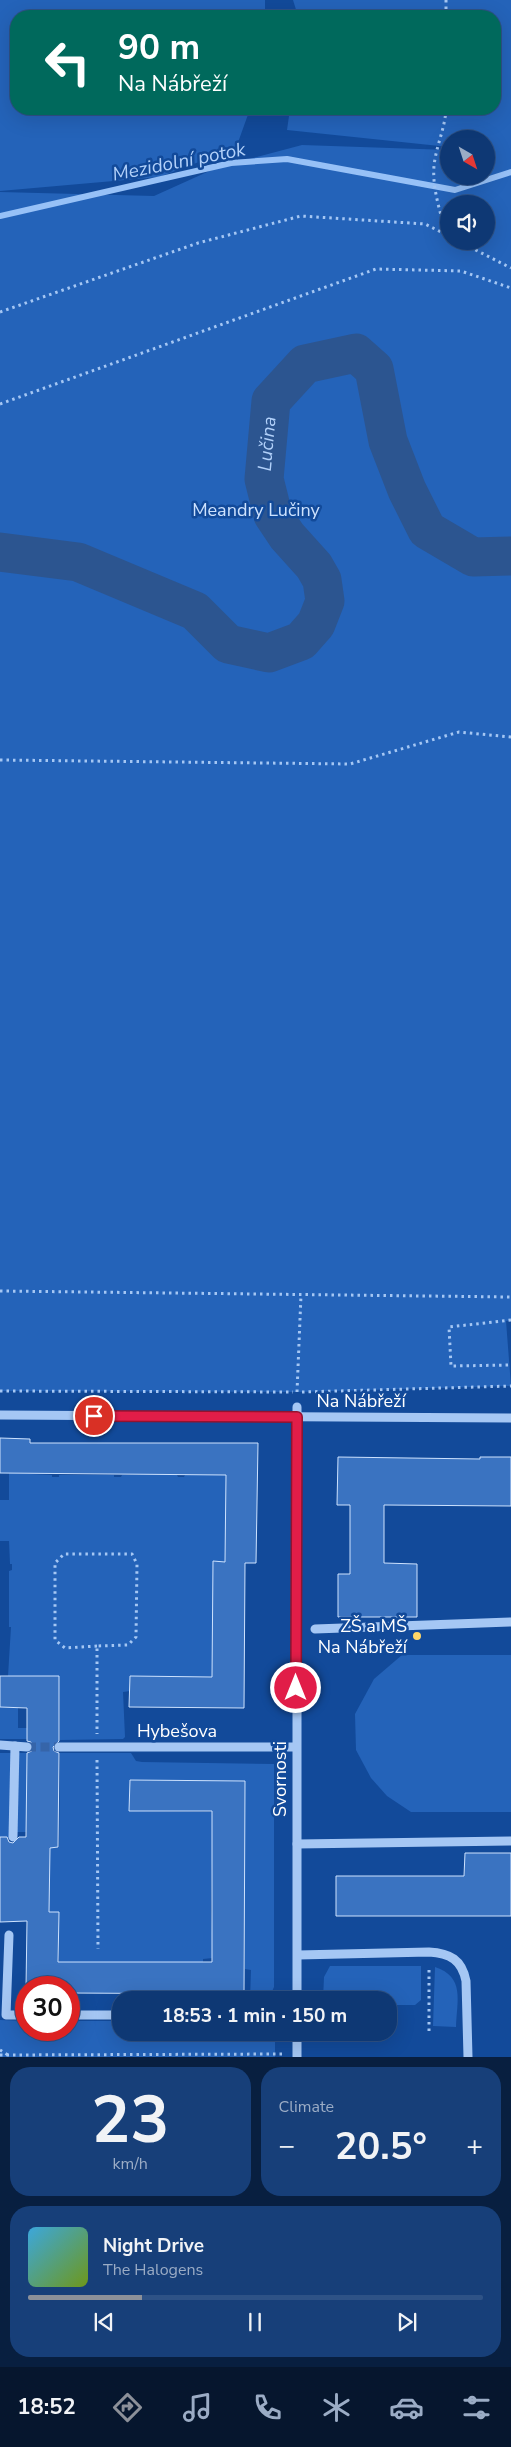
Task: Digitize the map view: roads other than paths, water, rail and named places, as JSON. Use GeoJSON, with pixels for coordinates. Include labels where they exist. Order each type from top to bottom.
{"type":"FeatureCollection","features":[{"type":"Feature","properties":{"kind":"street","name":"Na Nábřeží"},"geometry":{"type":"LineString","coordinates":[[0,1415],[297,1412],[511,1418]]}},
{"type":"Feature","properties":{"kind":"street","name":"Svornosti"},"geometry":{"type":"LineString","coordinates":[[297,1412],[297,1991]]}},
{"type":"Feature","properties":{"kind":"street"},"geometry":{"type":"LineString","coordinates":[[315,1629],[511,1622]]}},
{"type":"Feature","properties":{"kind":"street"},"geometry":{"type":"LineString","coordinates":[[0,1745],[27,1746]]}},
{"type":"Feature","properties":{"kind":"street"},"geometry":{"type":"LineString","coordinates":[[13,1837],[15,1746]]}},
{"type":"Feature","properties":{"kind":"street","name":"Hybešova"},"geometry":{"type":"LineString","coordinates":[[59,1747],[296,1747]]}},
{"type":"Feature","properties":{"kind":"street"},"geometry":{"type":"LineString","coordinates":[[297,1844],[511,1841]]}},
{"type":"Feature","properties":{"kind":"street"},"geometry":{"type":"LineString","coordinates":[[9,1935],[6,2015],[15,2015]]}},
{"type":"Feature","properties":{"kind":"street"},"geometry":{"type":"LineString","coordinates":[[298,1955],[444,1952],[453,1957],[464,1970],[466,1981],[468,2057]]}},
{"type":"Feature","properties":{"kind":"street"},"geometry":{"type":"LineString","coordinates":[[80,2015],[112,2015]]}},
{"type":"Feature","properties":{"kind":"street"},"geometry":{"type":"LineString","coordinates":[[297,2041],[297,2055]]}},
{"type":"Feature","properties":{"kind":"waterway","name":"Mezidolní potok"},"geometry":{"type":"LineString","coordinates":[[0,216],[231,163],[287,159],[455,190],[511,172]]}},
{"type":"Feature","properties":{"kind":"waterway","name":"Lučina"},"geometry":{"type":"LineString","coordinates":[[0,552],[78,562],[195,611],[228,644],[269,653],[301,641],[316,624],[325,601],[322,580],[314,566],[287,536],[273,515],[264,479],[271,401],[305,364],[356,353],[374,369],[388,441],[407,490],[427,530],[473,557],[511,556]]}},
{"type":"Feature","properties":{"kind":"tunnel"},"geometry":{"type":"LineString","coordinates":[[27,1747],[59,1747]]}},
{"type":"Feature","properties":{"kind":"place","name":"ZŠ a MŠ Na Nábřeží"},"geometry":{"type":"Point","coordinates":[417,1636]}},
{"type":"Feature","properties":{"kind":"park label","name":"Meandry Lučiny"},"geometry":{"type":"Point","coordinates":[256,510]}}]}
